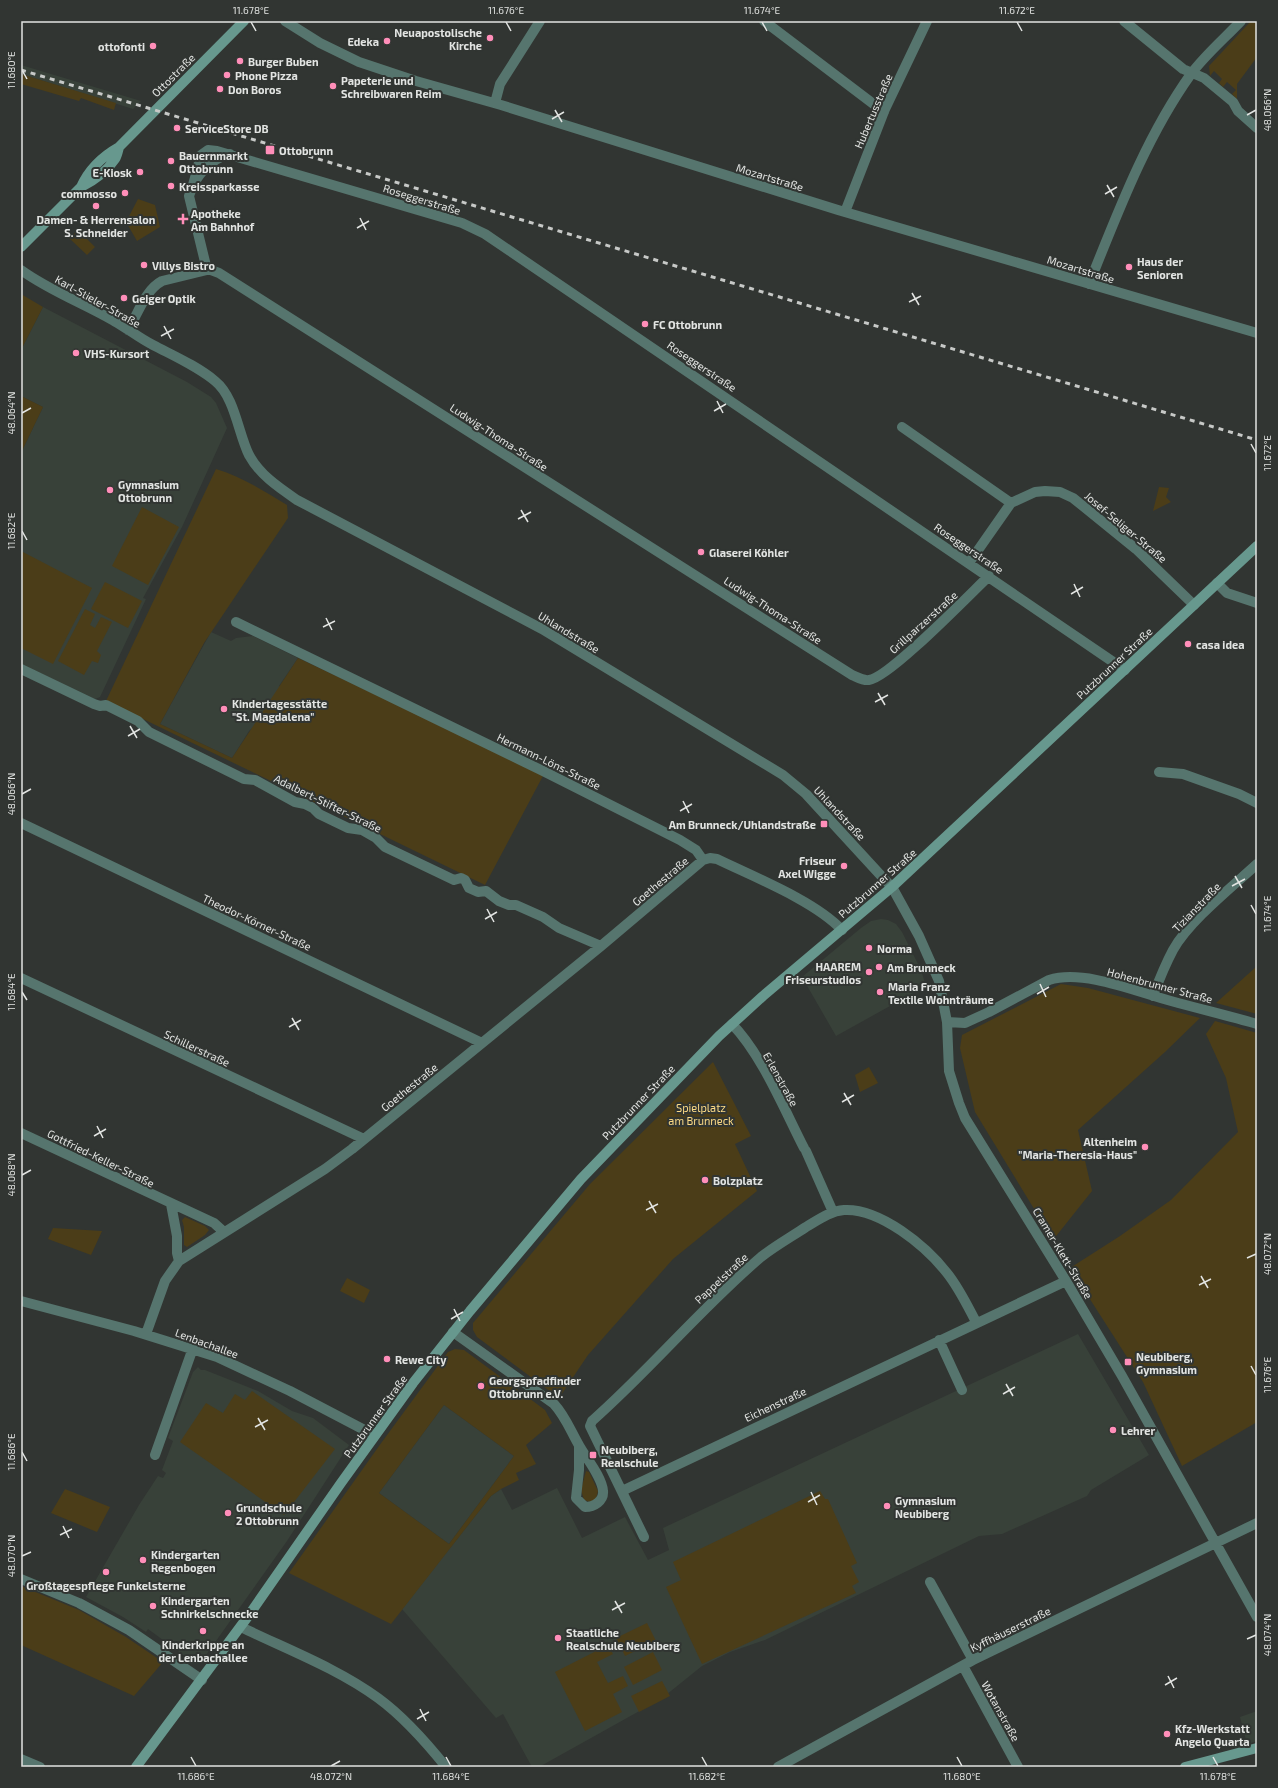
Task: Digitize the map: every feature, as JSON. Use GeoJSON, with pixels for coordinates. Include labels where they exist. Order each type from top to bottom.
{"type":"FeatureCollection","features":[{"type":"Feature","properties":{"kind":"main road","name":"Ottostraße"},"geometry":{"type":"LineString","coordinates":[[21,247],[81,187],[86,175],[108,152],[119,147],[244,21]]}},
{"type":"Feature","properties":{"kind":"main road","name":"Putzbrunner Straße"},"geometry":{"type":"LineString","coordinates":[[136,1767],[240,1627],[374,1435],[453,1332],[581,1179],[687,1068],[732,1024],[892,887],[1257,546]]}},
{"type":"Feature","properties":{"kind":"main road"},"geometry":{"type":"LineString","coordinates":[[1186,1767],[1257,1748]]}},
{"type":"Feature","properties":{"kind":"street","name":"Mozartstraße"},"geometry":{"type":"LineString","coordinates":[[285,21],[320,43],[359,62],[416,81],[495,103],[846,212],[1257,333]]}},
{"type":"Feature","properties":{"kind":"street"},"geometry":{"type":"LineString","coordinates":[[495,103],[500,84],[540,21]]}},
{"type":"Feature","properties":{"kind":"street"},"geometry":{"type":"LineString","coordinates":[[764,21],[884,112]]}},
{"type":"Feature","properties":{"kind":"street","name":"Hubertusstraße"},"geometry":{"type":"LineString","coordinates":[[846,212],[884,112],[926,21]]}},
{"type":"Feature","properties":{"kind":"street"},"geometry":{"type":"LineString","coordinates":[[1124,21],[1183,69],[1204,78],[1233,102],[1238,111],[1257,128]]}},
{"type":"Feature","properties":{"kind":"street"},"geometry":{"type":"LineString","coordinates":[[1089,284],[1145,153],[1180,90],[1192,72],[1241,21]]}},
{"type":"Feature","properties":{"kind":"street","name":"Roseggerstraße"},"geometry":{"type":"LineString","coordinates":[[207,270],[189,196],[201,155],[208,150],[231,154],[462,223],[485,234],[1125,670]]}},
{"type":"Feature","properties":{"kind":"street","name":"Karl-Stieler-Straße"},"geometry":{"type":"LineString","coordinates":[[21,270],[50,289],[115,321],[128,330],[208,375],[217,382],[234,412]]}},
{"type":"Feature","properties":{"kind":"street"},"geometry":{"type":"LineString","coordinates":[[128,330],[150,290],[156,284],[162,281],[207,270]]}},
{"type":"Feature","properties":{"kind":"street","name":"Ludwig-Thoma-Straße"},"geometry":{"type":"LineString","coordinates":[[207,270],[219,273],[236,283],[852,675],[860,679],[869,680]]}},
{"type":"Feature","properties":{"kind":"street","name":"Uhlandstraße"},"geometry":{"type":"LineString","coordinates":[[234,412],[249,455],[268,480],[278,488],[297,500],[542,629],[783,775],[806,794],[892,887]]}},
{"type":"Feature","properties":{"kind":"street"},"geometry":{"type":"LineString","coordinates":[[902,427],[1011,503]]}},
{"type":"Feature","properties":{"kind":"street","name":"Josef-Seliger-Straße"},"geometry":{"type":"LineString","coordinates":[[970,563],[1011,503],[1029,494],[1046,491],[1060,492],[1073,498],[1136,549],[1194,605]]}},
{"type":"Feature","properties":{"kind":"street","name":"Grillparzerstraße"},"geometry":{"type":"LineString","coordinates":[[869,680],[882,675],[935,628],[989,576]]}},
{"type":"Feature","properties":{"kind":"street"},"geometry":{"type":"LineString","coordinates":[[1217,584],[1228,593],[1257,602]]}},
{"type":"Feature","properties":{"kind":"street","name":"Hermann-Löns-Straße"},"geometry":{"type":"LineString","coordinates":[[236,622],[543,771],[673,836],[696,850],[703,860]]}},
{"type":"Feature","properties":{"kind":"street","name":"Adalbert-Stifter-Straße"},"geometry":{"type":"LineString","coordinates":[[21,669],[94,704],[100,706],[106,705],[138,721],[149,732],[244,779],[260,782],[295,802],[305,804],[313,808],[319,814],[348,828],[362,830],[392,850],[454,880],[461,878],[465,880],[469,888],[478,892],[486,891],[500,901],[509,905],[516,905],[543,917],[559,928],[601,946]]}},
{"type":"Feature","properties":{"kind":"street"},"geometry":{"type":"LineString","coordinates":[[1159,772],[1183,774],[1239,794],[1257,803]]}},
{"type":"Feature","properties":{"kind":"street","name":"Theodor-Körner-Straße"},"geometry":{"type":"LineString","coordinates":[[21,823],[482,1043]]}},
{"type":"Feature","properties":{"kind":"street"},"geometry":{"type":"LineString","coordinates":[[703,860],[710,858],[717,859],[816,908],[835,922],[842,930]]}},
{"type":"Feature","properties":{"kind":"street","name":"Goethestraße"},"geometry":{"type":"LineString","coordinates":[[146,1334],[165,1281],[179,1261],[325,1169],[601,946],[703,860]]}},
{"type":"Feature","properties":{"kind":"street","name":"Tizianstraße"},"geometry":{"type":"LineString","coordinates":[[1153,996],[1173,949],[1190,928],[1257,864]]}},
{"type":"Feature","properties":{"kind":"street","name":"Cramer-Klett-Straße"},"geometry":{"type":"LineString","coordinates":[[892,887],[918,936],[939,981],[948,1022],[950,1071],[965,1118],[1066,1281],[1257,1617]]}},
{"type":"Feature","properties":{"kind":"street","name":"Hohenbrunner Straße"},"geometry":{"type":"LineString","coordinates":[[948,1022],[965,1022],[996,1008],[1049,980],[1060,976],[1073,976],[1134,989],[1153,996],[1257,1024]]}},
{"type":"Feature","properties":{"kind":"street","name":"Schillerstraße"},"geometry":{"type":"LineString","coordinates":[[21,978],[364,1139]]}},
{"type":"Feature","properties":{"kind":"street","name":"Erlenstraße"},"geometry":{"type":"LineString","coordinates":[[732,1024],[744,1037],[764,1070],[805,1150],[833,1212]]}},
{"type":"Feature","properties":{"kind":"street","name":"Gottfried-Keller-Straße"},"geometry":{"type":"LineString","coordinates":[[21,1133],[214,1223],[224,1232]]}},
{"type":"Feature","properties":{"kind":"street"},"geometry":{"type":"LineString","coordinates":[[171,1204],[177,1236],[177,1253],[179,1261]]}},
{"type":"Feature","properties":{"kind":"street","name":"Pappelstraße"},"geometry":{"type":"LineString","coordinates":[[644,1537],[591,1430],[590,1426],[592,1421],[647,1370],[692,1321],[762,1257],[779,1244],[833,1212],[854,1210],[878,1217],[891,1224],[928,1252],[960,1292],[976,1322]]}},
{"type":"Feature","properties":{"kind":"street","name":"Eichenstraße"},"geometry":{"type":"LineString","coordinates":[[622,1491],[976,1322],[1066,1281]]}},
{"type":"Feature","properties":{"kind":"street","name":"Lenbachallee"},"geometry":{"type":"LineString","coordinates":[[21,1301],[146,1334],[217,1357],[290,1391],[374,1435]]}},
{"type":"Feature","properties":{"kind":"street"},"geometry":{"type":"LineString","coordinates":[[453,1332],[554,1404],[562,1412],[579,1446],[592,1465],[603,1491],[602,1498],[597,1504],[591,1507],[585,1507],[576,1498],[579,1470],[579,1446]]}},
{"type":"Feature","properties":{"kind":"street"},"geometry":{"type":"LineString","coordinates":[[939,1340],[962,1390]]}},
{"type":"Feature","properties":{"kind":"street"},"geometry":{"type":"LineString","coordinates":[[155,1455],[193,1348]]}},
{"type":"Feature","properties":{"kind":"street","name":"Kyffhäuserstraße"},"geometry":{"type":"LineString","coordinates":[[782,1766],[973,1660],[1257,1523]]}},
{"type":"Feature","properties":{"kind":"street"},"geometry":{"type":"LineString","coordinates":[[21,1579],[78,1603],[129,1630],[202,1680]]}},
{"type":"Feature","properties":{"kind":"street"},"geometry":{"type":"LineString","coordinates":[[930,1582],[973,1660]]}},
{"type":"Feature","properties":{"kind":"street"},"geometry":{"type":"LineString","coordinates":[[240,1627],[348,1678],[377,1697],[403,1718],[446,1767]]}},
{"type":"Feature","properties":{"kind":"street","name":"Wotanstraße"},"geometry":{"type":"LineString","coordinates":[[963,1666],[1018,1767]]}},
{"type":"Feature","properties":{"kind":"street"},"geometry":{"type":"LineString","coordinates":[[21,1758],[40,1767]]}},
{"type":"Feature","properties":{"kind":"shaded area"},"geometry":{"type":"Polygon","coordinates":[[[21,65],[141,101],[133,109],[21,74],[21,65]]]}},
{"type":"Feature","properties":{"kind":"shaded area","name":"Gymnasium Ottobrunn"},"geometry":{"type":"Polygon","coordinates":[[[43,307],[187,382],[211,397],[216,403],[227,428],[182,527],[143,598],[146,599],[100,697],[95,699],[21,664],[21,453],[43,407],[21,396],[21,350],[43,307]]]}},
{"type":"Feature","properties":{"kind":"shaded area","name":"Kindertagesstätte \"St. Magdalena\""},"geometry":{"type":"Polygon","coordinates":[[[211,632],[231,641],[236,638],[253,636],[298,658],[279,686],[291,694],[249,731],[232,758],[160,724],[211,632]]]}},
{"type":"Feature","properties":{"kind":"shaded area"},"geometry":{"type":"Polygon","coordinates":[[[881,919],[888,920],[896,924],[902,932],[921,970],[926,986],[836,1036],[802,977],[861,928],[871,921],[881,919]]]}},
{"type":"Feature","properties":{"kind":"shaded area"},"geometry":{"type":"Polygon","coordinates":[[[1078,1334],[1149,1455],[1091,1490],[1087,1496],[1002,1534],[979,1536],[765,1640],[730,1652],[702,1666],[661,1699],[539,1767],[532,1767],[503,1714],[496,1718],[402,1609],[491,1496],[501,1489],[512,1510],[557,1488],[582,1538],[625,1517],[648,1560],[669,1550],[663,1528],[1078,1334]]]}},
{"type":"Feature","properties":{"kind":"shaded area","name":"Grundschule 2 Ottobrunn"},"geometry":{"type":"Polygon","coordinates":[[[198,1367],[201,1370],[205,1370],[258,1391],[292,1411],[313,1418],[349,1445],[287,1541],[206,1655],[193,1662],[148,1629],[146,1632],[123,1617],[86,1597],[139,1505],[158,1476],[163,1478],[166,1473],[162,1470],[173,1441],[168,1438],[193,1372],[198,1367]]]}},
{"type":"Feature","properties":{"kind":"shaded area"},"geometry":{"type":"Polygon","coordinates":[[[444,1405],[514,1456],[449,1544],[379,1493],[444,1405]]]}},
{"type":"Feature","properties":{"kind":"shaded area"},"geometry":{"type":"Polygon","coordinates":[[[1257,1711],[1257,1741],[1247,1744],[1240,1717],[1257,1711]]]}},
{"type":"Feature","properties":{"kind":"green space"},"geometry":{"type":"Polygon","coordinates":[[[1251,21],[1257,21],[1257,57],[1237,84],[1237,99],[1232,94],[1236,90],[1227,82],[1223,87],[1219,83],[1222,79],[1214,71],[1210,76],[1209,66],[1251,21]]]}},
{"type":"Feature","properties":{"kind":"green space"},"geometry":{"type":"Polygon","coordinates":[[[21,74],[116,103],[114,110],[81,98],[79,101],[21,84],[21,74]]]}},
{"type":"Feature","properties":{"kind":"green space"},"geometry":{"type":"Polygon","coordinates":[[[138,199],[155,205],[160,227],[137,241],[126,222],[138,199]]]}},
{"type":"Feature","properties":{"kind":"green space"},"geometry":{"type":"Polygon","coordinates":[[[78,230],[95,247],[87,255],[69,238],[78,230]]]}},
{"type":"Feature","properties":{"kind":"green space"},"geometry":{"type":"Polygon","coordinates":[[[21,294],[43,307],[21,350],[21,294]]]}},
{"type":"Feature","properties":{"kind":"green space"},"geometry":{"type":"Polygon","coordinates":[[[21,396],[43,407],[21,453],[21,396]]]}},
{"type":"Feature","properties":{"kind":"green space"},"geometry":{"type":"Polygon","coordinates":[[[216,469],[244,480],[287,505],[288,518],[204,643],[160,724],[232,758],[298,658],[544,774],[485,885],[106,701],[216,469]]]}},
{"type":"Feature","properties":{"kind":"green space"},"geometry":{"type":"Polygon","coordinates":[[[1159,487],[1169,488],[1166,497],[1171,502],[1153,511],[1159,487]]]}},
{"type":"Feature","properties":{"kind":"green space"},"geometry":{"type":"Polygon","coordinates":[[[142,507],[179,527],[148,585],[112,566],[142,507]]]}},
{"type":"Feature","properties":{"kind":"green space"},"geometry":{"type":"Polygon","coordinates":[[[21,551],[92,588],[53,664],[21,648],[21,551]]]}},
{"type":"Feature","properties":{"kind":"green space"},"geometry":{"type":"Polygon","coordinates":[[[105,582],[142,601],[128,628],[91,609],[105,582]]]}},
{"type":"Feature","properties":{"kind":"green space"},"geometry":{"type":"Polygon","coordinates":[[[85,609],[95,614],[90,625],[95,628],[101,617],[112,622],[97,651],[101,655],[98,663],[92,661],[84,675],[58,661],[85,609]]]}},
{"type":"Feature","properties":{"kind":"green space"},"geometry":{"type":"Polygon","coordinates":[[[1257,966],[1257,1014],[1216,1003],[1257,966]]]}},
{"type":"Feature","properties":{"kind":"green space"},"geometry":{"type":"Polygon","coordinates":[[[1061,984],[1088,988],[1200,1018],[1165,1052],[1078,1130],[1092,1191],[1053,1240],[975,1112],[960,1048],[962,1035],[1061,984]]]}},
{"type":"Feature","properties":{"kind":"green space"},"geometry":{"type":"Polygon","coordinates":[[[1215,1021],[1257,1033],[1257,1422],[1182,1466],[1143,1382],[1070,1268],[1120,1236],[1171,1200],[1238,1132],[1226,1078],[1206,1034],[1215,1021]]]}},
{"type":"Feature","properties":{"kind":"green space","name":"Spielplatz am Brunneck"},"geometry":{"type":"Polygon","coordinates":[[[713,1062],[751,1136],[735,1144],[757,1191],[673,1259],[588,1355],[559,1398],[477,1337],[473,1330],[473,1323],[590,1184],[713,1062]]]}},
{"type":"Feature","properties":{"kind":"green space"},"geometry":{"type":"Polygon","coordinates":[[[869,1067],[878,1083],[860,1092],[855,1075],[869,1067]]]}},
{"type":"Feature","properties":{"kind":"green space"},"geometry":{"type":"Polygon","coordinates":[[[185,1217],[205,1226],[209,1230],[205,1235],[187,1247],[184,1245],[184,1227],[182,1220],[185,1217]]]}},
{"type":"Feature","properties":{"kind":"green space"},"geometry":{"type":"Polygon","coordinates":[[[53,1228],[102,1231],[91,1255],[48,1239],[53,1228]]]}},
{"type":"Feature","properties":{"kind":"green space"},"geometry":{"type":"Polygon","coordinates":[[[347,1278],[370,1290],[364,1303],[340,1291],[347,1278]]]}},
{"type":"Feature","properties":{"kind":"green space"},"geometry":{"type":"Polygon","coordinates":[[[455,1349],[464,1350],[545,1410],[552,1423],[526,1445],[536,1464],[516,1473],[519,1480],[491,1496],[391,1624],[289,1573],[448,1352],[455,1349]],[[444,1405],[379,1493],[449,1544],[514,1456],[444,1405]]]}},
{"type":"Feature","properties":{"kind":"green space"},"geometry":{"type":"Polygon","coordinates":[[[252,1391],[335,1449],[284,1515],[180,1442],[206,1403],[223,1413],[235,1394],[245,1400],[252,1391]]]}},
{"type":"Feature","properties":{"kind":"green space"},"geometry":{"type":"Polygon","coordinates":[[[586,1471],[589,1472],[598,1491],[596,1499],[590,1502],[584,1500],[581,1490],[586,1471]]]}},
{"type":"Feature","properties":{"kind":"green space"},"geometry":{"type":"Polygon","coordinates":[[[65,1489],[110,1507],[97,1532],[51,1513],[65,1489]]]}},
{"type":"Feature","properties":{"kind":"green space"},"geometry":{"type":"Polygon","coordinates":[[[820,1491],[825,1499],[828,1499],[857,1563],[851,1566],[859,1582],[852,1586],[856,1593],[702,1664],[666,1587],[681,1580],[673,1562],[820,1491]]]}},
{"type":"Feature","properties":{"kind":"green space"},"geometry":{"type":"Polygon","coordinates":[[[21,1586],[79,1610],[126,1637],[163,1662],[134,1696],[21,1645],[21,1586]]]}},
{"type":"Feature","properties":{"kind":"green space"},"geometry":{"type":"Polygon","coordinates":[[[647,1623],[656,1641],[625,1656],[616,1638],[647,1623]]]}},
{"type":"Feature","properties":{"kind":"green space"},"geometry":{"type":"Polygon","coordinates":[[[608,1645],[613,1654],[597,1662],[608,1683],[623,1676],[628,1686],[613,1694],[622,1712],[585,1731],[555,1672],[608,1645]]]}},
{"type":"Feature","properties":{"kind":"green space"},"geometry":{"type":"Polygon","coordinates":[[[653,1652],[662,1670],[633,1685],[624,1667],[653,1652]]]}},
{"type":"Feature","properties":{"kind":"green space"},"geometry":{"type":"Polygon","coordinates":[[[662,1681],[670,1696],[639,1712],[631,1696],[662,1681]]]}},
{"type":"Feature","properties":{"kind":"railway"},"geometry":{"type":"LineString","coordinates":[[21,70],[1257,440]]}},
{"type":"Feature","properties":{"kind":"place","name":"Neuapostolische Kirche"},"geometry":{"type":"Point","coordinates":[490,38]}},
{"type":"Feature","properties":{"kind":"place","name":"Edeka"},"geometry":{"type":"Point","coordinates":[387,41]}},
{"type":"Feature","properties":{"kind":"place","name":"ottofonti"},"geometry":{"type":"Point","coordinates":[153,46]}},
{"type":"Feature","properties":{"kind":"place","name":"Burger Buben"},"geometry":{"type":"Point","coordinates":[240,61]}},
{"type":"Feature","properties":{"kind":"place","name":"Phone Pizza"},"geometry":{"type":"Point","coordinates":[227,75]}},
{"type":"Feature","properties":{"kind":"place","name":"Papeterie und Schreibwaren Reim"},"geometry":{"type":"Point","coordinates":[333,86]}},
{"type":"Feature","properties":{"kind":"place","name":"Don Boros"},"geometry":{"type":"Point","coordinates":[220,89]}},
{"type":"Feature","properties":{"kind":"place","name":"ServiceStore DB"},"geometry":{"type":"Point","coordinates":[177,128]}},
{"type":"Feature","properties":{"kind":"place","name":"Ottobrunn"},"geometry":{"type":"Point","coordinates":[270,150]}},
{"type":"Feature","properties":{"kind":"place","name":"Bauernmarkt Ottobrunn"},"geometry":{"type":"Point","coordinates":[171,161]}},
{"type":"Feature","properties":{"kind":"place","name":"E-Kiosk"},"geometry":{"type":"Point","coordinates":[140,172]}},
{"type":"Feature","properties":{"kind":"place","name":"Kreissparkasse"},"geometry":{"type":"Point","coordinates":[171,186]}},
{"type":"Feature","properties":{"kind":"place","name":"commosso"},"geometry":{"type":"Point","coordinates":[125,193]}},
{"type":"Feature","properties":{"kind":"place","name":"Damen- & Herrensalon S. Schneider"},"geometry":{"type":"Point","coordinates":[96,206]}},
{"type":"Feature","properties":{"kind":"place","name":"Apotheke Am Bahnhof"},"geometry":{"type":"Point","coordinates":[183,219]}},
{"type":"Feature","properties":{"kind":"place","name":"Villys Bistro"},"geometry":{"type":"Point","coordinates":[144,265]}},
{"type":"Feature","properties":{"kind":"place","name":"Haus der Senioren"},"geometry":{"type":"Point","coordinates":[1129,267]}},
{"type":"Feature","properties":{"kind":"place","name":"Geiger Optik"},"geometry":{"type":"Point","coordinates":[124,298]}},
{"type":"Feature","properties":{"kind":"place","name":"FC Ottobrunn"},"geometry":{"type":"Point","coordinates":[645,324]}},
{"type":"Feature","properties":{"kind":"place","name":"VHS-Kursort"},"geometry":{"type":"Point","coordinates":[76,353]}},
{"type":"Feature","properties":{"kind":"place","name":"Gymnasium Ottobrunn"},"geometry":{"type":"Point","coordinates":[110,490]}},
{"type":"Feature","properties":{"kind":"place","name":"Glaserei Köhler"},"geometry":{"type":"Point","coordinates":[701,552]}},
{"type":"Feature","properties":{"kind":"place","name":"casa idea"},"geometry":{"type":"Point","coordinates":[1188,644]}},
{"type":"Feature","properties":{"kind":"place","name":"Kindertagesstätte \"St. Magdalena\""},"geometry":{"type":"Point","coordinates":[224,709]}},
{"type":"Feature","properties":{"kind":"place","name":"Am Brunneck/Uhlandstraße"},"geometry":{"type":"Point","coordinates":[824,824]}},
{"type":"Feature","properties":{"kind":"place","name":"Friseur Axel Wigge"},"geometry":{"type":"Point","coordinates":[844,866]}},
{"type":"Feature","properties":{"kind":"place","name":"Norma"},"geometry":{"type":"Point","coordinates":[869,948]}},
{"type":"Feature","properties":{"kind":"place","name":"Am Brunneck"},"geometry":{"type":"Point","coordinates":[879,967]}},
{"type":"Feature","properties":{"kind":"place","name":"HAAREM Friseurstudios"},"geometry":{"type":"Point","coordinates":[869,972]}},
{"type":"Feature","properties":{"kind":"place","name":"Maria Franz Textile Wohnträume"},"geometry":{"type":"Point","coordinates":[880,992]}},
{"type":"Feature","properties":{"kind":"place","name":"Altenheim \"Maria-Theresia-Haus\""},"geometry":{"type":"Point","coordinates":[1145,1147]}},
{"type":"Feature","properties":{"kind":"place","name":"Bolzplatz"},"geometry":{"type":"Point","coordinates":[705,1180]}},
{"type":"Feature","properties":{"kind":"place","name":"Rewe City"},"geometry":{"type":"Point","coordinates":[387,1359]}},
{"type":"Feature","properties":{"kind":"place","name":"Neubiberg, Gymnasium"},"geometry":{"type":"Point","coordinates":[1128,1362]}},
{"type":"Feature","properties":{"kind":"place","name":"Georgspfadfinder Ottobrunn e.V."},"geometry":{"type":"Point","coordinates":[481,1386]}},
{"type":"Feature","properties":{"kind":"place","name":"Lehrer"},"geometry":{"type":"Point","coordinates":[1113,1430]}},
{"type":"Feature","properties":{"kind":"place","name":"Neubiberg, Realschule"},"geometry":{"type":"Point","coordinates":[593,1455]}},
{"type":"Feature","properties":{"kind":"place","name":"Gymnasium Neubiberg"},"geometry":{"type":"Point","coordinates":[887,1506]}},
{"type":"Feature","properties":{"kind":"place","name":"Grundschule 2 Ottobrunn"},"geometry":{"type":"Point","coordinates":[228,1513]}},
{"type":"Feature","properties":{"kind":"place","name":"Kindergarten Regenbogen"},"geometry":{"type":"Point","coordinates":[143,1560]}},
{"type":"Feature","properties":{"kind":"place","name":"Großtagespflege Funkelsterne"},"geometry":{"type":"Point","coordinates":[106,1572]}},
{"type":"Feature","properties":{"kind":"place","name":"Kindergarten Schnirkelschnecke"},"geometry":{"type":"Point","coordinates":[153,1606]}},
{"type":"Feature","properties":{"kind":"place","name":"Kinderkrippe an der Lenbachallee"},"geometry":{"type":"Point","coordinates":[203,1631]}},
{"type":"Feature","properties":{"kind":"place","name":"Staatliche Realschule Neubiberg"},"geometry":{"type":"Point","coordinates":[558,1638]}},
{"type":"Feature","properties":{"kind":"place","name":"Kfz-Werkstatt Angelo Quarta"},"geometry":{"type":"Point","coordinates":[1167,1734]}}]}
